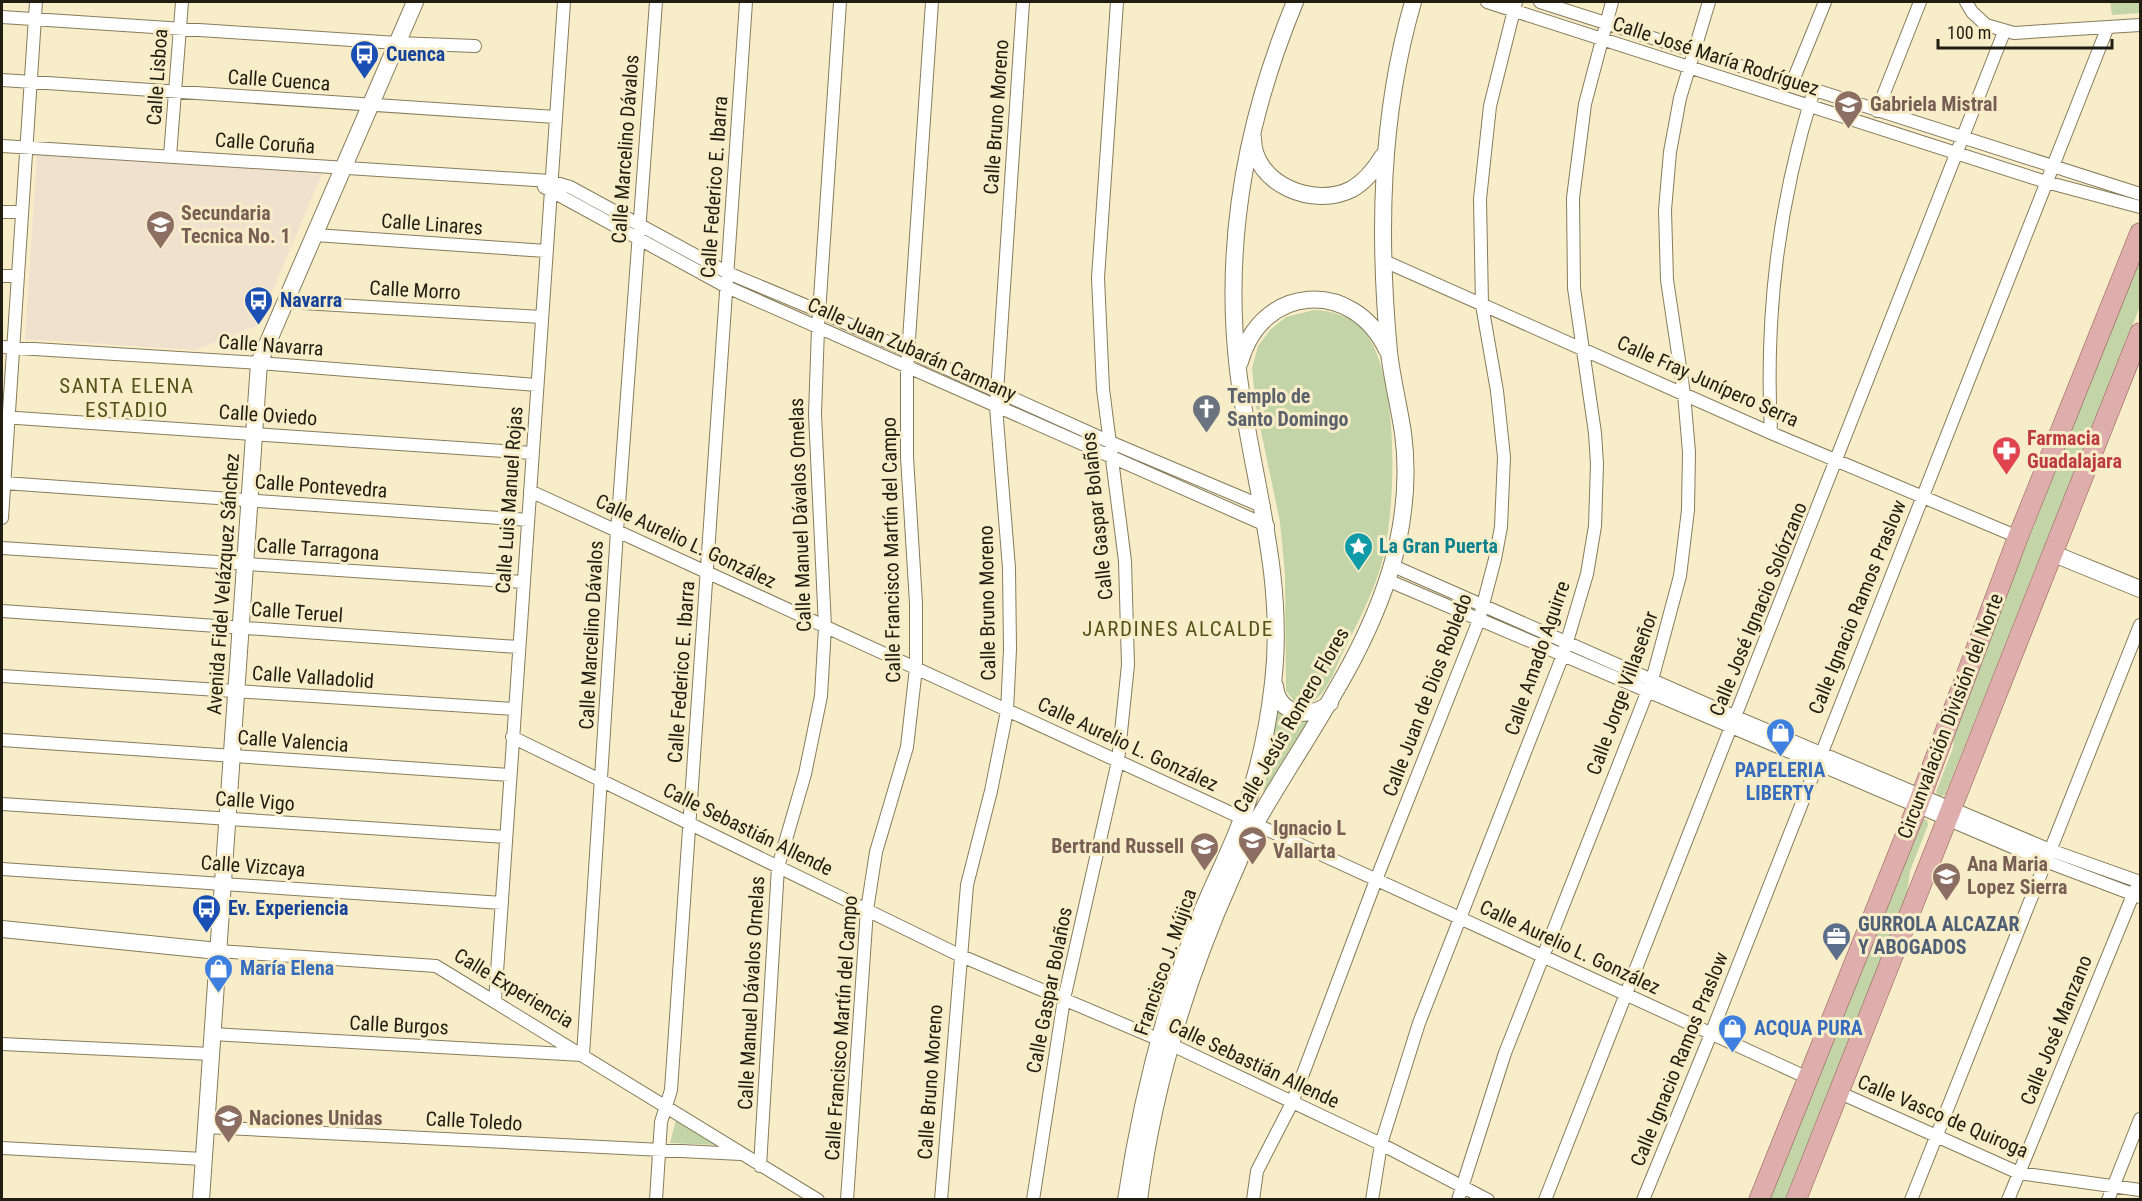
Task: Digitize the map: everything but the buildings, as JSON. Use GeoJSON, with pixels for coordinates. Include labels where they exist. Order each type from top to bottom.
{"type":"FeatureCollection","features":[{"type":"Feature","properties":{"kind":"main road","name":"Circunvalación División del Norte"},"geometry":{"type":"LineString","coordinates":[[1759,1200],[1919,801],[2018,537],[2140,233]]}},
{"type":"Feature","properties":{"kind":"main road","name":"Circunvalación División del Norte"},"geometry":{"type":"LineString","coordinates":[[1796,1200],[2140,333]]}},
{"type":"Feature","properties":{"kind":"street"},"geometry":{"type":"LineString","coordinates":[[2,518],[7,348],[18,276],[36,2]]}},
{"type":"Feature","properties":{"kind":"street","name":"Calle Lisboa"},"geometry":{"type":"LineString","coordinates":[[170,156],[182,2]]}},
{"type":"Feature","properties":{"kind":"street","name":"Avenida Fidel Velázquez Sánchez"},"geometry":{"type":"LineString","coordinates":[[201,1200],[259,363],[415,2]]}},
{"type":"Feature","properties":{"kind":"street","name":"Calle Luis Manuel Rojas"},"geometry":{"type":"LineString","coordinates":[[495,1001],[564,2]]}},
{"type":"Feature","properties":{"kind":"street","name":"Calle Marcelino Dávalos"},"geometry":{"type":"LineString","coordinates":[[583,1055],[617,531],[656,2]]}},
{"type":"Feature","properties":{"kind":"street","name":"Calle Federico E. Ibarra"},"geometry":{"type":"LineString","coordinates":[[656,1200],[661,1122],[671,1090],[746,2]]}},
{"type":"Feature","properties":{"kind":"street","name":"Calle Manuel Dávalos Ornelas"},"geometry":{"type":"LineString","coordinates":[[760,1166],[777,867],[805,774],[821,696],[825,627],[816,465],[818,328],[840,2]]}},
{"type":"Feature","properties":{"kind":"street","name":"Calle Francisco Martín del Campo"},"geometry":{"type":"LineString","coordinates":[[847,1200],[867,910],[876,852],[907,747],[916,668],[916,603],[908,458],[907,369],[932,2]]}},
{"type":"Feature","properties":{"kind":"street","name":"Calle Bruno Moreno"},"geometry":{"type":"LineString","coordinates":[[941,1200],[959,955],[967,885],[992,791],[1007,711],[1010,650],[1009,568],[996,407],[1023,2]]}},
{"type":"Feature","properties":{"kind":"street","name":"Calle Gaspar Bolaños"},"geometry":{"type":"LineString","coordinates":[[1033,1200],[1064,999],[1118,761],[1128,665],[1125,561],[1103,389],[1098,279],[1107,117],[1117,2]]}},
{"type":"Feature","properties":{"kind":"street","name":"Francisco J. Mújica"},"geometry":{"type":"LineString","coordinates":[[1126,1200],[1197,924],[1249,821],[1274,679],[1276,604],[1268,526],[1238,370],[1234,308],[1235,231],[1241,182],[1254,122],[1273,57],[1295,2]]}},
{"type":"Feature","properties":{"kind":"street","name":"Calle Jesús Romero Flores"},"geometry":{"type":"LineString","coordinates":[[1249,821],[1330,703],[1363,638],[1389,573],[1401,521],[1405,476],[1403,436],[1390,357],[1382,260],[1384,154],[1396,73],[1413,2]]}},
{"type":"Feature","properties":{"kind":"street","name":"Calle José María Rodríguez"},"geometry":{"type":"LineString","coordinates":[[1487,2],[1515,6],[1600,38],[1809,107],[2046,182],[2140,207]]}},
{"type":"Feature","properties":{"kind":"street","name":"Calle José María Rodríguez"},"geometry":{"type":"LineString","coordinates":[[1540,2],[2140,194]]}},
{"type":"Feature","properties":{"kind":"street","name":"Calle Amado Aguirre"},"geometry":{"type":"LineString","coordinates":[[1372,1200],[1381,1144],[1415,1033],[1563,655],[1587,574],[1597,496],[1595,433],[1574,288],[1574,198],[1585,104],[1600,38],[1612,2]]}},
{"type":"Feature","properties":{"kind":"street","name":"Calle Jorge Villaseñor"},"geometry":{"type":"LineString","coordinates":[[1461,1194],[1489,1098],[1542,956],[1649,686],[1674,604],[1686,539],[1689,483],[1684,394],[1667,280],[1665,234],[1670,152],[1688,66],[1709,2]]}},
{"type":"Feature","properties":{"kind":"street"},"geometry":{"type":"LineString","coordinates":[[1792,83],[1825,2]]}},
{"type":"Feature","properties":{"kind":"street"},"geometry":{"type":"LineString","coordinates":[[1877,111],[1920,2]]}},
{"type":"Feature","properties":{"kind":"street"},"geometry":{"type":"LineString","coordinates":[[1966,2],[1979,19],[2004,32],[2106,29],[2140,25]]}},
{"type":"Feature","properties":{"kind":"street","name":"Calle Juan de Dios Robledo"},"geometry":{"type":"LineString","coordinates":[[1253,1200],[1257,1171],[1292,1103],[1376,880],[1484,607],[1501,527],[1504,458],[1497,391],[1482,305],[1480,199],[1490,106],[1515,6]]}},
{"type":"Feature","properties":{"kind":"street"},"geometry":{"type":"LineString","coordinates":[[2,17],[397,43],[475,45]]}},
{"type":"Feature","properties":{"kind":"street","name":"Calle Ignacio Ramos Praslow"},"geometry":{"type":"LineString","coordinates":[[1643,1200],[1712,1034],[1816,763],[2106,29]]}},
{"type":"Feature","properties":{"kind":"street","name":"Calle José Ignacio Solórzano"},"geometry":{"type":"LineString","coordinates":[[1545,1200],[1959,153],[2004,32]]}},
{"type":"Feature","properties":{"kind":"street","name":"Calle Cuenca"},"geometry":{"type":"LineString","coordinates":[[2,80],[555,117]]}},
{"type":"Feature","properties":{"kind":"street"},"geometry":{"type":"LineString","coordinates":[[1771,433],[1769,357],[1779,230],[1790,172],[1814,90]]}},
{"type":"Feature","properties":{"kind":"street"},"geometry":{"type":"LineString","coordinates":[[1254,122],[1253,148],[1258,161],[1283,186],[1303,194],[1322,196],[1352,189],[1374,171],[1384,154]]}},
{"type":"Feature","properties":{"kind":"street","name":"Calle Coruña"},"geometry":{"type":"LineString","coordinates":[[2,146],[344,167],[550,185]]}},
{"type":"Feature","properties":{"kind":"street","name":"Calle Juan Zubarán Carmany"},"geometry":{"type":"LineString","coordinates":[[550,185],[570,187],[728,273],[819,311],[1110,442],[1264,507]]}},
{"type":"Feature","properties":{"kind":"street","name":"Calle Juan Zubarán Carmany"},"geometry":{"type":"LineString","coordinates":[[550,185],[638,239],[727,287],[907,369],[1268,526]]}},
{"type":"Feature","properties":{"kind":"street"},"geometry":{"type":"LineString","coordinates":[[2,212],[22,212]]}},
{"type":"Feature","properties":{"kind":"street","name":"Calle Linares"},"geometry":{"type":"LineString","coordinates":[[315,235],[546,251]]}},
{"type":"Feature","properties":{"kind":"street","name":"Calle Fray Junípero Serra"},"geometry":{"type":"LineString","coordinates":[[1382,260],[1771,433],[2018,537]]}},
{"type":"Feature","properties":{"kind":"street"},"geometry":{"type":"LineString","coordinates":[[2,276],[18,276]]}},
{"type":"Feature","properties":{"kind":"street"},"geometry":{"type":"LineString","coordinates":[[1238,370],[1243,351],[1258,327],[1284,307],[1308,300],[1337,302],[1362,315],[1380,336],[1390,357]]}},
{"type":"Feature","properties":{"kind":"street","name":"Calle Morro"},"geometry":{"type":"LineString","coordinates":[[286,302],[542,317]]}},
{"type":"Feature","properties":{"kind":"street","name":"Calle Navarra"},"geometry":{"type":"LineString","coordinates":[[7,348],[259,363],[537,385]]}},
{"type":"Feature","properties":{"kind":"street","name":"Calle Oviedo"},"geometry":{"type":"LineString","coordinates":[[5,417],[532,453]]}},
{"type":"Feature","properties":{"kind":"street","name":"Calle Pontevedra"},"geometry":{"type":"LineString","coordinates":[[4,483],[528,520]]}},
{"type":"Feature","properties":{"kind":"street","name":"Calle Aurelio L. González"},"geometry":{"type":"LineString","coordinates":[[530,491],[1808,1078]]}},
{"type":"Feature","properties":{"kind":"street","name":"Calle Tarragona"},"geometry":{"type":"LineString","coordinates":[[2,548],[523,582]]}},
{"type":"Feature","properties":{"kind":"street"},"geometry":{"type":"LineString","coordinates":[[2054,554],[2140,589]]}},
{"type":"Feature","properties":{"kind":"street"},"geometry":{"type":"LineString","coordinates":[[1389,573],[1484,607],[1567,643],[1649,686]]}},
{"type":"Feature","properties":{"kind":"street"},"geometry":{"type":"LineString","coordinates":[[1389,573],[1479,620],[1563,655],[1649,686],[1734,722],[1816,763],[1919,801],[2047,855],[2136,897]]}},
{"type":"Feature","properties":{"kind":"street","name":"Calle Teruel"},"geometry":{"type":"LineString","coordinates":[[2,611],[518,646]]}},
{"type":"Feature","properties":{"kind":"street"},"geometry":{"type":"LineString","coordinates":[[1911,1200],[2140,625]]}},
{"type":"Feature","properties":{"kind":"street","name":"Calle Valladolid"},"geometry":{"type":"LineString","coordinates":[[2,676],[514,709]]}},
{"type":"Feature","properties":{"kind":"street"},"geometry":{"type":"LineString","coordinates":[[1274,679],[1280,702],[1295,713],[1316,711],[1330,703]]}},
{"type":"Feature","properties":{"kind":"street"},"geometry":{"type":"LineString","coordinates":[[1734,722],[1821,751],[1919,801]]}},
{"type":"Feature","properties":{"kind":"street","name":"Calle Sebastián Allende"},"geometry":{"type":"LineString","coordinates":[[512,737],[959,955],[1166,1043],[1381,1144],[1461,1194],[1488,1200]]}},
{"type":"Feature","properties":{"kind":"street","name":"Calle Valencia"},"geometry":{"type":"LineString","coordinates":[[2,740],[510,775]]}},
{"type":"Feature","properties":{"kind":"street","name":"Calle Vigo"},"geometry":{"type":"LineString","coordinates":[[2,804],[506,837]]}},
{"type":"Feature","properties":{"kind":"street"},"geometry":{"type":"LineString","coordinates":[[2047,855],[2140,880]]}},
{"type":"Feature","properties":{"kind":"street","name":"Calle Vizcaya"},"geometry":{"type":"LineString","coordinates":[[2,869],[502,903]]}},
{"type":"Feature","properties":{"kind":"street","name":"Calle José Manzano"},"geometry":{"type":"LineString","coordinates":[[2008,1200],[2136,897],[2140,880]]}},
{"type":"Feature","properties":{"kind":"street","name":"Calle Experiencia"},"geometry":{"type":"LineString","coordinates":[[2,930],[218,951],[436,966],[818,1200]]}},
{"type":"Feature","properties":{"kind":"street","name":"Calle Burgos"},"geometry":{"type":"LineString","coordinates":[[212,1034],[583,1055]]}},
{"type":"Feature","properties":{"kind":"street"},"geometry":{"type":"LineString","coordinates":[[1139,1200],[1166,1043]]}},
{"type":"Feature","properties":{"kind":"street"},"geometry":{"type":"LineString","coordinates":[[2,1044],[211,1054]]}},
{"type":"Feature","properties":{"kind":"street","name":"Calle Vasco de Quiroga"},"geometry":{"type":"LineString","coordinates":[[1838,1092],[2019,1173],[2140,1190]]}},
{"type":"Feature","properties":{"kind":"street"},"geometry":{"type":"LineString","coordinates":[[2108,1200],[2140,1119]]}},
{"type":"Feature","properties":{"kind":"street","name":"Calle Toledo"},"geometry":{"type":"LineString","coordinates":[[206,1127],[741,1154]]}},
{"type":"Feature","properties":{"kind":"street"},"geometry":{"type":"LineString","coordinates":[[2,1148],[203,1159]]}},
{"type":"Feature","properties":{"kind":"shaded area","name":"Secundaria Tecnica No. 1"},"geometry":{"type":"Polygon","coordinates":[[[37,154],[322,174],[258,325],[196,350],[25,339],[37,154]]]}},
{"type":"Feature","properties":{"kind":"green space"},"geometry":{"type":"Polygon","coordinates":[[[2110,2],[2140,2],[2140,13],[2112,15],[2110,2]]]}},
{"type":"Feature","properties":{"kind":"green space"},"geometry":{"type":"Polygon","coordinates":[[[2140,258],[2139,309],[1945,795],[1939,797],[1936,792],[1953,748],[1954,728],[2140,258]]]}},
{"type":"Feature","properties":{"kind":"green space"},"geometry":{"type":"Polygon","coordinates":[[[1314,310],[1334,313],[1353,321],[1363,330],[1375,350],[1384,378],[1390,410],[1392,481],[1386,545],[1380,569],[1330,681],[1321,694],[1309,704],[1296,703],[1286,691],[1285,574],[1280,522],[1256,407],[1252,368],[1258,346],[1271,329],[1286,317],[1314,310]]]}},
{"type":"Feature","properties":{"kind":"green space"},"geometry":{"type":"Polygon","coordinates":[[[1278,709],[1290,718],[1308,720],[1263,793],[1278,709]]]}},
{"type":"Feature","properties":{"kind":"green space"},"geometry":{"type":"Polygon","coordinates":[[[1922,818],[1927,820],[1928,825],[1910,871],[1907,894],[1786,1199],[1768,1200],[1922,818]]]}},
{"type":"Feature","properties":{"kind":"green space"},"geometry":{"type":"Polygon","coordinates":[[[676,1120],[715,1145],[670,1143],[676,1120]]]}},
{"type":"Feature","properties":{"kind":"place","name":"Cuenca"},"geometry":{"type":"Point","coordinates":[365,80]}},
{"type":"Feature","properties":{"kind":"place","name":"Gabriela Mistral"},"geometry":{"type":"Point","coordinates":[1849,130]}},
{"type":"Feature","properties":{"kind":"place","name":"Secundaria Tecnica No. 1"},"geometry":{"type":"Point","coordinates":[160,250]}},
{"type":"Feature","properties":{"kind":"place","name":"Navarra"},"geometry":{"type":"Point","coordinates":[259,326]}},
{"type":"Feature","properties":{"kind":"place","name":"Templo de Santo Domingo"},"geometry":{"type":"Point","coordinates":[1206,434]}},
{"type":"Feature","properties":{"kind":"place","name":"Farmacia Guadalajara"},"geometry":{"type":"Point","coordinates":[2006,476]}},
{"type":"Feature","properties":{"kind":"place","name":"La Gran Puerta"},"geometry":{"type":"Point","coordinates":[1358,572]}},
{"type":"Feature","properties":{"kind":"place","name":"PAPELERIA LIBERTY"},"geometry":{"type":"Point","coordinates":[1780,758]}},
{"type":"Feature","properties":{"kind":"place","name":"Ignacio L Vallarta"},"geometry":{"type":"Point","coordinates":[1252,866]}},
{"type":"Feature","properties":{"kind":"place","name":"Bertrand Russell"},"geometry":{"type":"Point","coordinates":[1205,872]}},
{"type":"Feature","properties":{"kind":"place","name":"Ana Maria Lopez Sierra"},"geometry":{"type":"Point","coordinates":[1946,902]}},
{"type":"Feature","properties":{"kind":"place","name":"Ev. Experiencia"},"geometry":{"type":"Point","coordinates":[207,934]}},
{"type":"Feature","properties":{"kind":"place","name":"GURROLA ALCAZAR Y ABOGADOS"},"geometry":{"type":"Point","coordinates":[1837,962]}},
{"type":"Feature","properties":{"kind":"place","name":"María Elena"},"geometry":{"type":"Point","coordinates":[219,994]}},
{"type":"Feature","properties":{"kind":"place","name":"ACQUA PURA"},"geometry":{"type":"Point","coordinates":[1733,1054]}},
{"type":"Feature","properties":{"kind":"place","name":"Naciones Unidas"},"geometry":{"type":"Point","coordinates":[228,1144]}},
{"type":"Feature","properties":{"kind":"district","name":"SANTA ELENA ESTADIO"},"geometry":{"type":"Point","coordinates":[127,398]}},
{"type":"Feature","properties":{"kind":"district","name":"JARDINES ALCALDE"},"geometry":{"type":"Point","coordinates":[1178,629]}}]}
